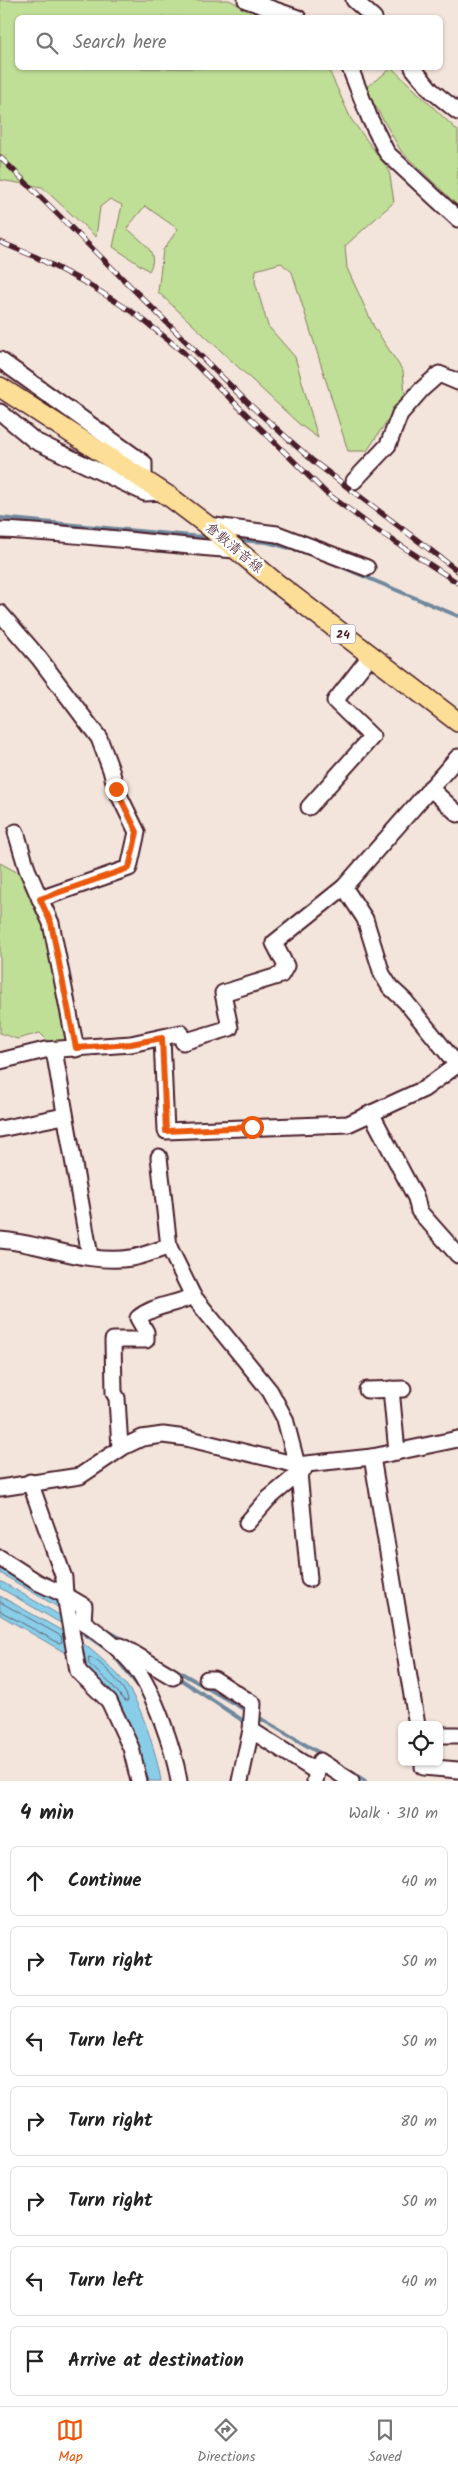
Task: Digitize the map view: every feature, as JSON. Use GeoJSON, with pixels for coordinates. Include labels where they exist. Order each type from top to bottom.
{"type":"FeatureCollection","features":[{"type":"Feature","properties":{"kind":"main road","name":"倉敷清音線"},"geometry":{"type":"LineString","coordinates":[[0,388],[144,480],[210,527],[232,547],[458,722]]}},
{"type":"Feature","properties":{"kind":"street"},"geometry":{"type":"LineString","coordinates":[[246,0],[289,15]]}},
{"type":"Feature","properties":{"kind":"street"},"geometry":{"type":"LineString","coordinates":[[354,0],[371,15]]}},
{"type":"Feature","properties":{"kind":"street"},"geometry":{"type":"LineString","coordinates":[[351,70],[370,119],[387,153],[458,219]]}},
{"type":"Feature","properties":{"kind":"street"},"geometry":{"type":"LineString","coordinates":[[415,70],[431,90],[458,112]]}},
{"type":"Feature","properties":{"kind":"street"},"geometry":{"type":"LineString","coordinates":[[0,360],[144,463],[144,480]]}},
{"type":"Feature","properties":{"kind":"street"},"geometry":{"type":"LineString","coordinates":[[354,481],[388,445],[400,414],[421,390],[439,374],[458,382]]}},
{"type":"Feature","properties":{"kind":"street"},"geometry":{"type":"LineString","coordinates":[[0,412],[35,441],[145,493],[162,492]]}},
{"type":"Feature","properties":{"kind":"street"},"geometry":{"type":"LineString","coordinates":[[210,527],[277,534],[367,568]]}},
{"type":"Feature","properties":{"kind":"street"},"geometry":{"type":"LineString","coordinates":[[0,530],[50,532],[134,542],[232,547]]}},
{"type":"Feature","properties":{"kind":"street"},"geometry":{"type":"LineString","coordinates":[[0,613],[39,658],[99,738],[116,789],[137,832],[129,868],[40,899]]}},
{"type":"Feature","properties":{"kind":"street"},"geometry":{"type":"LineString","coordinates":[[309,806],[372,737],[335,701],[371,656]]}},
{"type":"Feature","properties":{"kind":"street"},"geometry":{"type":"LineString","coordinates":[[0,1061],[54,1050],[131,1044],[181,1033],[183,1042],[230,1028],[222,993],[281,975],[286,966],[274,943],[344,887],[458,756]]}},
{"type":"Feature","properties":{"kind":"street"},"geometry":{"type":"LineString","coordinates":[[430,788],[458,814]]}},
{"type":"Feature","properties":{"kind":"street"},"geometry":{"type":"LineString","coordinates":[[16,832],[27,869],[51,923],[76,1048]]}},
{"type":"Feature","properties":{"kind":"street"},"geometry":{"type":"LineString","coordinates":[[162,1038],[166,1131],[348,1124],[370,1112],[424,1089],[458,1066],[405,1000],[390,987],[382,974],[365,919],[344,887]]}},
{"type":"Feature","properties":{"kind":"street"},"geometry":{"type":"LineString","coordinates":[[54,1050],[64,1116],[90,1256]]}},
{"type":"Feature","properties":{"kind":"street"},"geometry":{"type":"LineString","coordinates":[[370,1112],[416,1198],[418,1211],[458,1254]]}},
{"type":"Feature","properties":{"kind":"street"},"geometry":{"type":"LineString","coordinates":[[0,1129],[64,1116]]}},
{"type":"Feature","properties":{"kind":"street"},"geometry":{"type":"LineString","coordinates":[[159,1157],[168,1246],[193,1296],[270,1391],[285,1418],[302,1467],[309,1579]]}},
{"type":"Feature","properties":{"kind":"street"},"geometry":{"type":"LineString","coordinates":[[0,1240],[90,1256],[131,1258],[168,1246]]}},
{"type":"Feature","properties":{"kind":"street"},"geometry":{"type":"LineString","coordinates":[[120,1448],[117,1398],[114,1393],[113,1340],[146,1340],[146,1332],[138,1318],[147,1311],[178,1304],[193,1296]]}},
{"type":"Feature","properties":{"kind":"street"},"geometry":{"type":"LineString","coordinates":[[367,1390],[397,1389],[397,1452]]}},
{"type":"Feature","properties":{"kind":"street"},"geometry":{"type":"LineString","coordinates":[[0,1488],[80,1476],[120,1448],[142,1438],[163,1435],[186,1438],[302,1467],[372,1457],[458,1439]]}},
{"type":"Feature","properties":{"kind":"street"},"geometry":{"type":"LineString","coordinates":[[372,1457],[416,1721]]}},
{"type":"Feature","properties":{"kind":"street"},"geometry":{"type":"LineString","coordinates":[[247,1523],[268,1499],[302,1467]]}},
{"type":"Feature","properties":{"kind":"street"},"geometry":{"type":"LineString","coordinates":[[30,1482],[64,1578],[74,1656],[78,1671],[109,1701],[131,1748],[139,1781]]}},
{"type":"Feature","properties":{"kind":"street"},"geometry":{"type":"LineString","coordinates":[[0,1558],[37,1582],[84,1606],[83,1622],[122,1652],[135,1668],[147,1687],[175,1760],[179,1781]]}},
{"type":"Feature","properties":{"kind":"street"},"geometry":{"type":"LineString","coordinates":[[98,1633],[173,1676]]}},
{"type":"Feature","properties":{"kind":"street"},"geometry":{"type":"LineString","coordinates":[[207,1679],[214,1679],[253,1704],[251,1730],[240,1781]]}},
{"type":"Feature","properties":{"kind":"street"},"geometry":{"type":"LineString","coordinates":[[251,1730],[317,1771],[351,1781]]}},
{"type":"Feature","properties":{"kind":"street"},"geometry":{"type":"LineString","coordinates":[[443,1735],[458,1735]]}},
{"type":"Feature","properties":{"kind":"street"},"geometry":{"type":"LineString","coordinates":[[424,1770],[458,1770]]}},
{"type":"Feature","properties":{"kind":"green space"},"geometry":{"type":"Polygon","coordinates":[[[0,0],[229,0],[259,15],[15,15],[15,70],[329,70],[351,119],[389,170],[394,202],[345,246],[347,268],[374,327],[403,371],[405,394],[367,451],[348,451],[292,272],[281,263],[256,270],[255,282],[268,326],[295,357],[318,438],[299,424],[158,292],[163,250],[178,229],[145,206],[127,228],[151,252],[152,264],[149,271],[113,247],[122,205],[110,199],[100,207],[96,237],[42,187],[0,180],[0,0]]]}},
{"type":"Feature","properties":{"kind":"green space"},"geometry":{"type":"Polygon","coordinates":[[[389,70],[394,70],[458,131],[458,206],[401,151],[365,88],[389,70]]]}},
{"type":"Feature","properties":{"kind":"green space"},"geometry":{"type":"Polygon","coordinates":[[[0,863],[24,876],[47,927],[67,1043],[51,1044],[40,1033],[17,1039],[0,1033],[0,863]]]}},
{"type":"Feature","properties":{"kind":"water"},"geometry":{"type":"Polygon","coordinates":[[[0,1566],[61,1600],[61,1609],[0,1573],[0,1566]]]}},
{"type":"Feature","properties":{"kind":"water"},"geometry":{"type":"Polygon","coordinates":[[[0,1581],[63,1617],[64,1625],[0,1588],[0,1581]]]}},
{"type":"Feature","properties":{"kind":"water"},"geometry":{"type":"Polygon","coordinates":[[[0,1596],[66,1633],[69,1655],[0,1615],[0,1596]]]}},
{"type":"Feature","properties":{"kind":"water"},"geometry":{"type":"Polygon","coordinates":[[[79,1640],[116,1673],[133,1695],[148,1732],[161,1781],[149,1781],[121,1705],[108,1688],[85,1666],[79,1640]]]}},
{"type":"Feature","properties":{"kind":"waterway"},"geometry":{"type":"LineString","coordinates":[[0,518],[212,538]]}},
{"type":"Feature","properties":{"kind":"waterway"},"geometry":{"type":"LineString","coordinates":[[236,540],[267,542],[308,553]]}},
{"type":"Feature","properties":{"kind":"waterway"},"geometry":{"type":"LineString","coordinates":[[330,562],[458,616]]}},
{"type":"Feature","properties":{"kind":"waterway"},"geometry":{"type":"LineString","coordinates":[[76,1628],[111,1652],[139,1687]]}},
{"type":"Feature","properties":{"kind":"waterway"},"geometry":{"type":"LineString","coordinates":[[106,1630],[124,1640]]}},
{"type":"Feature","properties":{"kind":"waterway"},"geometry":{"type":"LineString","coordinates":[[152,1656],[247,1711]]}},
{"type":"Feature","properties":{"kind":"waterway"},"geometry":{"type":"LineString","coordinates":[[177,1677],[248,1724]]}},
{"type":"Feature","properties":{"kind":"waterway"},"geometry":{"type":"LineString","coordinates":[[256,1716],[323,1755]]}},
{"type":"Feature","properties":{"kind":"waterway"},"geometry":{"type":"LineString","coordinates":[[342,1766],[365,1781]]}},
{"type":"Feature","properties":{"kind":"railway"},"geometry":{"type":"LineString","coordinates":[[0,157],[249,404],[313,461],[458,571]]}},
{"type":"Feature","properties":{"kind":"railway"},"geometry":{"type":"LineString","coordinates":[[0,242],[36,257],[88,284],[137,315],[182,351],[325,492],[371,526],[458,583]]}},
{"type":"Feature","properties":{"kind":"route"},"geometry":{"type":"LineString","coordinates":[[116,789],[137,832],[129,868],[40,899],[51,923],[76,1048],[131,1044],[162,1038],[166,1131],[252,1127]]}}]}
